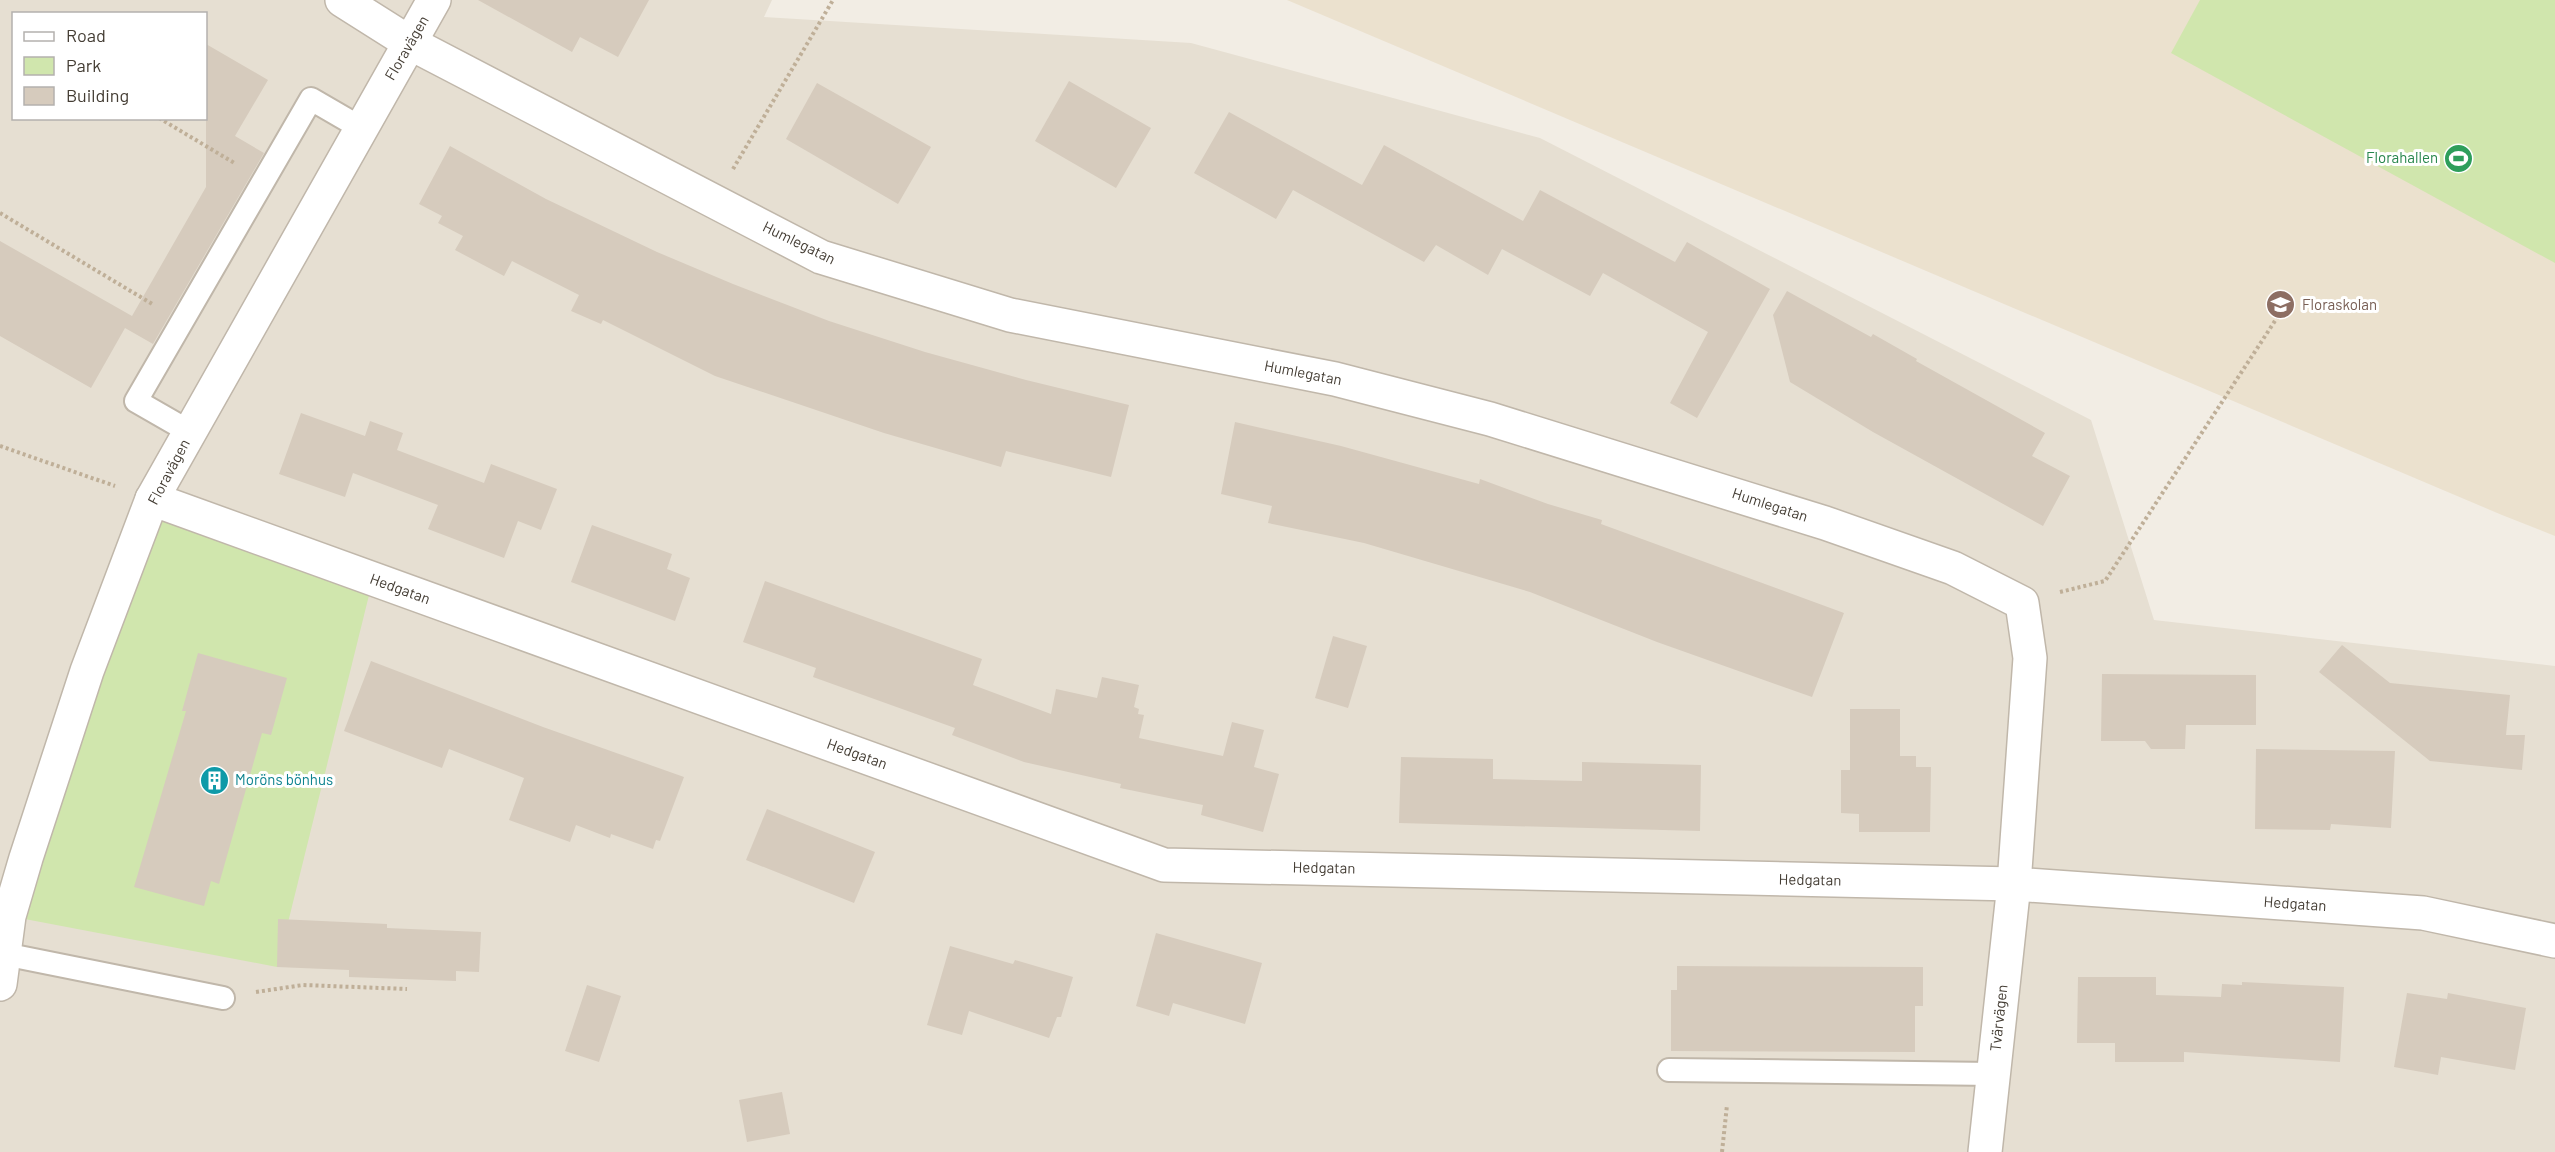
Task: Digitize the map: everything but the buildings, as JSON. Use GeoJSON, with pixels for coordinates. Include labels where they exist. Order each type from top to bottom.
{"type":"FeatureCollection","features":[{"type":"Feature","properties":{"kind":"street","name":"Humlegatan"},"geometry":{"type":"LineString","coordinates":[[342,0],[410,43],[821,257],[1010,315],[1335,379],[1490,419],[1825,523],[1953,568],[2022,603]]}},
{"type":"Feature","properties":{"kind":"street","name":"Floravägen"},"geometry":{"type":"LineString","coordinates":[[2,969],[9,916],[40,814],[87,671],[152,499],[434,0]]}},
{"type":"Feature","properties":{"kind":"street","name":"Hedgatan"},"geometry":{"type":"LineString","coordinates":[[152,499],[1164,865],[2014,884],[2423,913],[2555,941]]}},
{"type":"Feature","properties":{"kind":"street"},"geometry":{"type":"LineString","coordinates":[[2014,884],[2030,658],[2022,603]]}},
{"type":"Feature","properties":{"kind":"street","name":"Tvärvägen"},"geometry":{"type":"LineString","coordinates":[[1985,1152],[2014,884]]}},
{"type":"Feature","properties":{"kind":"lane"},"geometry":{"type":"LineString","coordinates":[[190,432],[136,401],[311,99],[362,128]]}},
{"type":"Feature","properties":{"kind":"lane"},"geometry":{"type":"LineString","coordinates":[[2,969],[223,998]]}},
{"type":"Feature","properties":{"kind":"lane"},"geometry":{"type":"LineString","coordinates":[[1669,1070],[1993,1074]]}},
{"type":"Feature","properties":{"kind":"path"},"geometry":{"type":"LineString","coordinates":[[714,200],[833,0]]}},
{"type":"Feature","properties":{"kind":"path"},"geometry":{"type":"LineString","coordinates":[[162,120],[264,181]]}},
{"type":"Feature","properties":{"kind":"path"},"geometry":{"type":"LineString","coordinates":[[0,213],[182,321]]}},
{"type":"Feature","properties":{"kind":"path"},"geometry":{"type":"LineString","coordinates":[[2022,603],[2105,581],[2288,301]]}},
{"type":"Feature","properties":{"kind":"path"},"geometry":{"type":"LineString","coordinates":[[0,446],[152,499]]}},
{"type":"Feature","properties":{"kind":"path"},"geometry":{"type":"LineString","coordinates":[[223,998],[303,985],[407,989]]}},
{"type":"Feature","properties":{"kind":"path"},"geometry":{"type":"LineString","coordinates":[[1722,1152],[1730,1071]]}},
{"type":"Feature","properties":{"kind":"shaded area"},"geometry":{"type":"Polygon","coordinates":[[[0,0],[772,0],[764,17],[1191,43],[1540,138],[2091,420],[2154,620],[2555,666],[2555,1152],[0,1152],[0,0]]]}},
{"type":"Feature","properties":{"kind":"shaded area","name":"Floraskolan"},"geometry":{"type":"Polygon","coordinates":[[[1287,0],[2555,0],[2555,536],[2502,515],[1287,0]]]}},
{"type":"Feature","properties":{"kind":"green space","name":"Florahallen"},"geometry":{"type":"Polygon","coordinates":[[[2200,0],[2555,0],[2555,263],[2171,53],[2200,0]]]}},
{"type":"Feature","properties":{"kind":"green space"},"geometry":{"type":"Polygon","coordinates":[[[152,499],[373,579],[277,967],[9,916],[152,499]]]}},
{"type":"Feature","properties":{"kind":"place","name":"Florahallen"},"geometry":{"type":"Point","coordinates":[2459,158]}},
{"type":"Feature","properties":{"kind":"place","name":"Floraskolan"},"geometry":{"type":"Point","coordinates":[2281,305]}},
{"type":"Feature","properties":{"kind":"place","name":"Moröns bönhus"},"geometry":{"type":"Point","coordinates":[214,780]}}]}
